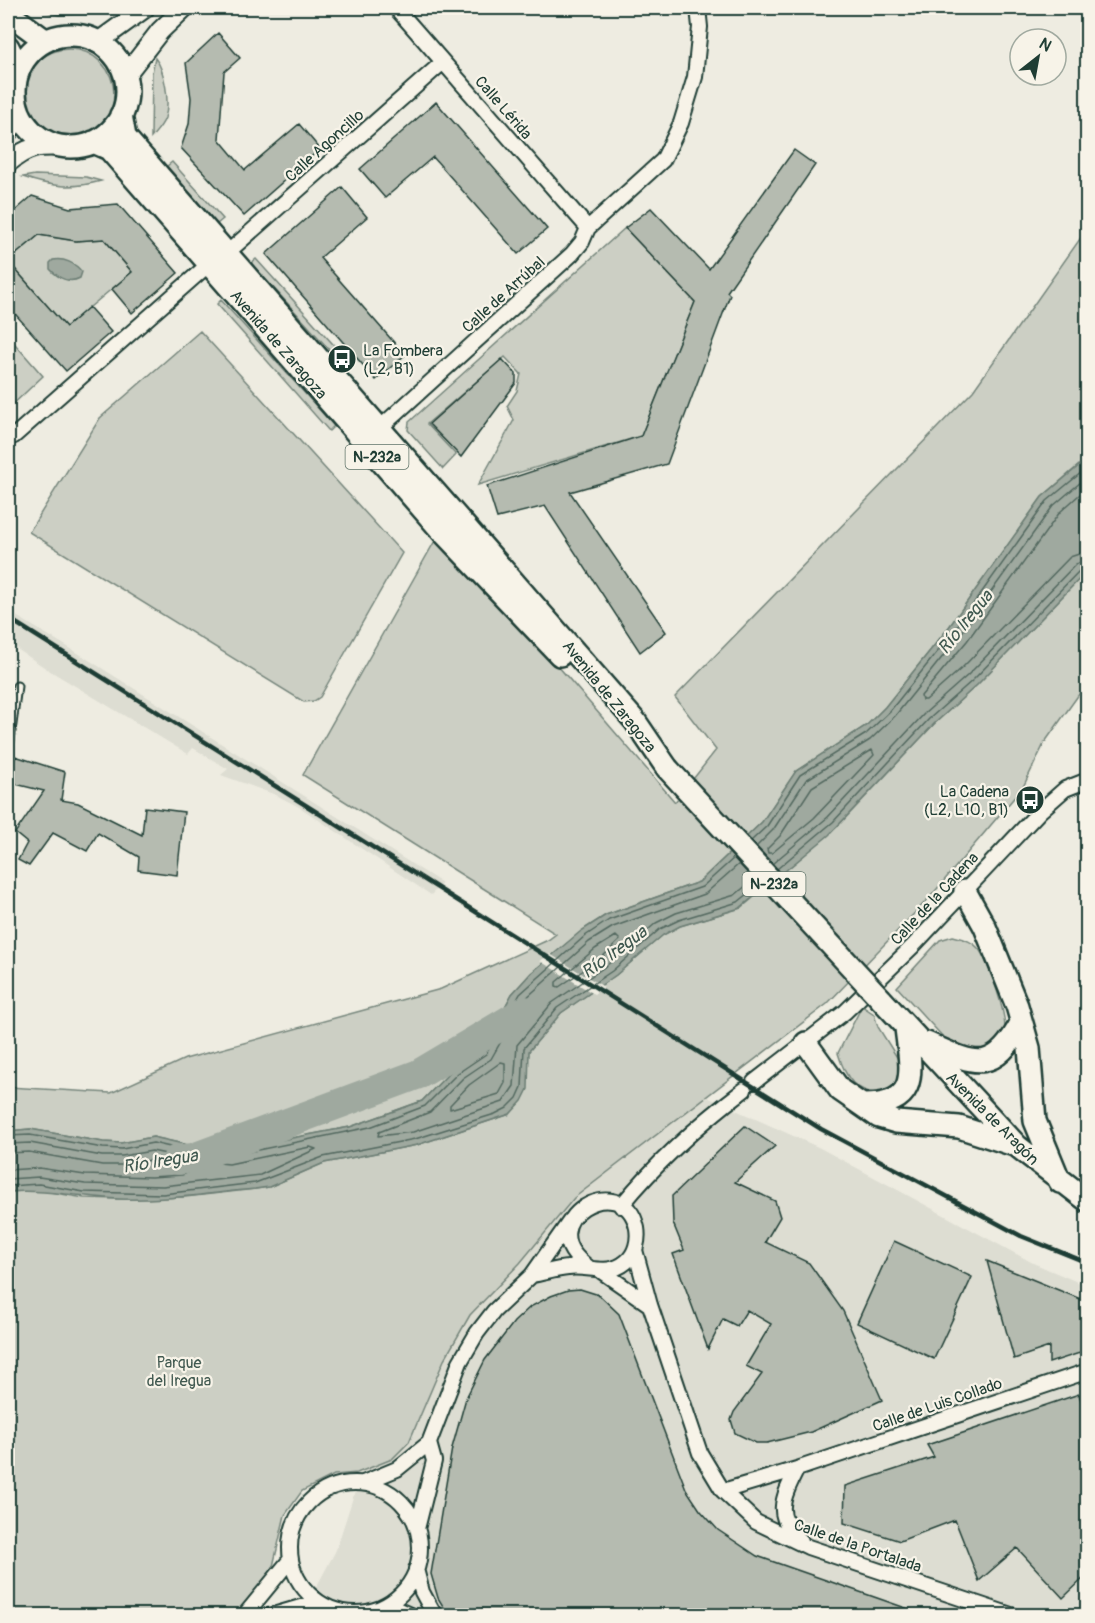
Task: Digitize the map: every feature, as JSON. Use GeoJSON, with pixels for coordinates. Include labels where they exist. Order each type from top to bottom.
{"type":"FeatureCollection","features":[{"type":"Feature","properties":{"kind":"main road"},"geometry":{"type":"LineString","coordinates":[[98,42],[145,8]]}},
{"type":"Feature","properties":{"kind":"main road"},"geometry":{"type":"LineString","coordinates":[[8,132],[13,125],[18,108],[16,81],[19,69],[30,52],[45,41],[63,35],[81,36],[98,42],[119,62],[125,76],[160,31],[184,8]]}},
{"type":"Feature","properties":{"kind":"main road"},"geometry":{"type":"LineString","coordinates":[[8,13],[45,41]]}},
{"type":"Feature","properties":{"kind":"main road"},"geometry":{"type":"LineString","coordinates":[[8,46],[19,69]]}},
{"type":"Feature","properties":{"kind":"main road","name":"N-232a"},"geometry":{"type":"LineString","coordinates":[[121,115],[127,89],[125,76]]}},
{"type":"Feature","properties":{"kind":"main road"},"geometry":{"type":"LineString","coordinates":[[18,108],[25,123],[37,135],[52,143],[69,147]]}},
{"type":"Feature","properties":{"kind":"main road"},"geometry":{"type":"LineString","coordinates":[[8,163],[22,151],[39,146],[69,147],[93,142],[109,131],[121,115]]}},
{"type":"Feature","properties":{"kind":"main road","name":"Avenida de Zaragoza"},"geometry":{"type":"LineString","coordinates":[[121,115],[125,137],[381,427],[635,722],[667,768]]}},
{"type":"Feature","properties":{"kind":"main road","name":"Avenida de Zaragoza"},"geometry":{"type":"LineString","coordinates":[[93,142],[109,149],[441,530],[667,768]]}},
{"type":"Feature","properties":{"kind":"main road","name":"N-232a"},"geometry":{"type":"LineString","coordinates":[[667,768],[910,1033]]}},
{"type":"Feature","properties":{"kind":"main road"},"geometry":{"type":"LineString","coordinates":[[965,891],[985,927],[1012,991],[1029,1048],[1035,1121],[1060,1182]]}},
{"type":"Feature","properties":{"kind":"main road"},"geometry":{"type":"LineString","coordinates":[[862,1105],[885,1104],[900,1096],[908,1087],[911,1072],[910,1033],[957,1058],[981,1063],[999,1054],[1021,1023]]}},
{"type":"Feature","properties":{"kind":"main road","name":"Avenida de Aragón"},"geometry":{"type":"LineString","coordinates":[[910,1033],[1017,1146],[1060,1182],[1088,1201]]}},
{"type":"Feature","properties":{"kind":"main road"},"geometry":{"type":"LineString","coordinates":[[806,1042],[834,1082],[847,1096],[885,1120],[959,1127],[1017,1146]]}},
{"type":"Feature","properties":{"kind":"street","name":"Calle Lérida"},"geometry":{"type":"LineString","coordinates":[[396,8],[588,228]]}},
{"type":"Feature","properties":{"kind":"street","name":"Calle de Arrúbal"},"geometry":{"type":"LineString","coordinates":[[381,427],[572,254],[582,242],[588,228],[663,160],[681,123],[695,77],[700,27],[698,8]]}},
{"type":"Feature","properties":{"kind":"street","name":"Calle Agoncillo"},"geometry":{"type":"LineString","coordinates":[[227,253],[443,62]]}},
{"type":"Feature","properties":{"kind":"street"},"geometry":{"type":"LineString","coordinates":[[8,438],[14,436],[209,264]]}},
{"type":"Feature","properties":{"kind":"street","name":"Calle de la Cadena"},"geometry":{"type":"LineString","coordinates":[[621,1206],[660,1162],[712,1114],[845,1012],[879,980],[1053,799],[1065,789],[1088,780]]}},
{"type":"Feature","properties":{"kind":"street"},"geometry":{"type":"LineString","coordinates":[[363,1483],[397,1469],[429,1443],[460,1362],[477,1333],[494,1311],[532,1275],[578,1210],[589,1203],[602,1200],[621,1206],[635,1222],[638,1236],[635,1250],[627,1261],[615,1269],[570,1267],[532,1275]]}},
{"type":"Feature","properties":{"kind":"street"},"geometry":{"type":"LineString","coordinates":[[570,1221],[567,1234],[569,1248],[576,1260],[650,1305]]}},
{"type":"Feature","properties":{"kind":"street","name":"Calle de la Portalada"},"geometry":{"type":"LineString","coordinates":[[635,1250],[650,1305],[700,1453],[723,1491],[756,1522],[808,1548],[1014,1616]]}},
{"type":"Feature","properties":{"kind":"street","name":"Calle de Luis Collado"},"geometry":{"type":"LineString","coordinates":[[723,1491],[796,1469],[1088,1371]]}},
{"type":"Feature","properties":{"kind":"street"},"geometry":{"type":"LineString","coordinates":[[417,1529],[434,1461],[429,1443]]}},
{"type":"Feature","properties":{"kind":"street"},"geometry":{"type":"LineString","coordinates":[[796,1469],[785,1492],[782,1512],[788,1528],[808,1548]]}},
{"type":"Feature","properties":{"kind":"street"},"geometry":{"type":"LineString","coordinates":[[378,1610],[405,1589],[416,1569],[420,1549],[417,1529],[410,1513],[397,1498],[381,1488],[363,1483],[348,1483],[325,1490],[308,1502],[296,1519],[290,1539],[290,1560],[296,1576],[306,1591],[318,1602],[337,1611],[357,1613],[378,1610],[412,1616]]}},
{"type":"Feature","properties":{"kind":"street"},"geometry":{"type":"LineString","coordinates":[[244,1616],[290,1560]]}},
{"type":"Feature","properties":{"kind":"street"},"geometry":{"type":"LineString","coordinates":[[416,1569],[422,1592],[435,1616]]}},
{"type":"Feature","properties":{"kind":"street"},"geometry":{"type":"LineString","coordinates":[[270,1616],[318,1602]]}},
{"type":"Feature","properties":{"kind":"lane"},"geometry":{"type":"LineString","coordinates":[[8,755],[17,686]]}},
{"type":"Feature","properties":{"kind":"shaded area"},"geometry":{"type":"Polygon","coordinates":[[[8,611],[442,883],[431,895],[301,808],[276,795],[221,775],[228,769],[193,748],[188,754],[47,669],[8,643],[8,611]]]}},
{"type":"Feature","properties":{"kind":"shaded area"},"geometry":{"type":"Polygon","coordinates":[[[707,1097],[820,1148],[1033,1263],[1087,1286],[1087,1615],[301,1616],[336,1550],[389,1386],[606,1162],[707,1097]]]}},
{"type":"Feature","properties":{"kind":"green space"},"geometry":{"type":"Polygon","coordinates":[[[54,8],[107,8],[122,12],[59,15],[44,11],[54,8]]]}},
{"type":"Feature","properties":{"kind":"green space"},"geometry":{"type":"Polygon","coordinates":[[[69,49],[86,53],[101,62],[110,77],[114,94],[110,111],[101,126],[86,135],[69,139],[52,135],[37,126],[28,111],[24,94],[28,77],[37,62],[52,53],[69,49]]]}},
{"type":"Feature","properties":{"kind":"green space"},"geometry":{"type":"Polygon","coordinates":[[[155,58],[164,78],[167,104],[164,121],[151,138],[152,73],[155,58]]]}},
{"type":"Feature","properties":{"kind":"green space"},"geometry":{"type":"Polygon","coordinates":[[[172,162],[223,219],[217,224],[167,166],[172,162]]]}},
{"type":"Feature","properties":{"kind":"green space"},"geometry":{"type":"Polygon","coordinates":[[[35,175],[86,177],[101,181],[62,186],[23,177],[35,175]]]}},
{"type":"Feature","properties":{"kind":"green space"},"geometry":{"type":"Polygon","coordinates":[[[625,228],[695,302],[641,436],[478,485],[514,420],[507,406],[517,391],[521,374],[505,357],[427,424],[456,455],[443,469],[408,430],[409,422],[625,228]]]}},
{"type":"Feature","properties":{"kind":"green space"},"geometry":{"type":"Polygon","coordinates":[[[1087,229],[1087,458],[1042,497],[949,627],[885,707],[867,725],[796,771],[762,822],[699,882],[606,915],[587,927],[531,973],[512,994],[482,1049],[454,1068],[422,1101],[350,1127],[229,1150],[201,1148],[153,1137],[121,1143],[30,1129],[8,1131],[8,1087],[111,1093],[185,1059],[441,989],[548,940],[556,934],[303,775],[441,530],[675,802],[716,750],[675,697],[973,391],[1087,229]]]}},
{"type":"Feature","properties":{"kind":"green space"},"geometry":{"type":"Polygon","coordinates":[[[39,235],[76,241],[104,239],[132,272],[66,327],[8,261],[39,235]]]}},
{"type":"Feature","properties":{"kind":"green space"},"geometry":{"type":"Polygon","coordinates":[[[256,259],[341,353],[336,357],[251,263],[256,259]]]}},
{"type":"Feature","properties":{"kind":"green space"},"geometry":{"type":"Polygon","coordinates":[[[221,300],[334,426],[329,431],[217,304],[221,300]]]}},
{"type":"Feature","properties":{"kind":"green space"},"geometry":{"type":"Polygon","coordinates":[[[200,331],[402,553],[320,697],[314,701],[304,702],[29,532],[100,418],[200,331]]]}},
{"type":"Feature","properties":{"kind":"green space"},"geometry":{"type":"Polygon","coordinates":[[[8,336],[43,376],[8,409],[8,336]]]}},
{"type":"Feature","properties":{"kind":"green space","name":"Parque del Iregua"},"geometry":{"type":"Polygon","coordinates":[[[1087,571],[1087,683],[1045,742],[1023,787],[931,896],[827,1004],[574,1198],[520,1263],[470,1315],[444,1360],[409,1442],[392,1459],[357,1473],[334,1475],[302,1491],[285,1515],[271,1575],[246,1607],[233,1616],[8,1616],[8,1192],[39,1190],[84,1198],[118,1199],[185,1197],[269,1187],[324,1163],[417,1145],[510,1114],[525,1094],[529,1051],[561,1013],[616,975],[663,935],[680,926],[741,908],[838,826],[934,724],[977,685],[1087,571]]]}},
{"type":"Feature","properties":{"kind":"green space"},"geometry":{"type":"Polygon","coordinates":[[[953,936],[970,942],[978,948],[997,991],[1005,1029],[1002,1038],[986,1051],[958,1049],[945,1039],[897,987],[940,940],[953,936]]]}},
{"type":"Feature","properties":{"kind":"green space"},"geometry":{"type":"Polygon","coordinates":[[[862,1006],[874,1014],[878,1027],[903,1067],[898,1084],[887,1093],[869,1092],[853,1083],[838,1053],[862,1006]]]}},
{"type":"Feature","properties":{"kind":"water"},"geometry":{"type":"Polygon","coordinates":[[[53,260],[73,264],[82,272],[80,278],[68,280],[57,275],[50,269],[50,263],[53,260]]]}},
{"type":"Feature","properties":{"kind":"water","name":"Río Iregua"},"geometry":{"type":"Polygon","coordinates":[[[1087,459],[1087,571],[977,685],[934,724],[829,835],[740,908],[680,926],[663,935],[616,975],[561,1013],[529,1051],[528,1089],[522,1101],[510,1114],[417,1145],[324,1163],[269,1187],[152,1199],[8,1192],[8,1131],[30,1129],[121,1143],[153,1137],[201,1148],[229,1150],[350,1127],[422,1101],[454,1068],[482,1049],[512,994],[531,973],[581,931],[606,915],[699,882],[762,822],[796,771],[867,725],[885,707],[949,627],[1042,497],[1087,459]]]}},
{"type":"Feature","properties":{"kind":"pier"},"geometry":{"type":"Polygon","coordinates":[[[550,954],[604,987],[594,994],[540,961],[550,954]]]}},
{"type":"Feature","properties":{"kind":"building"},"geometry":{"type":"Polygon","coordinates":[[[218,33],[240,58],[224,72],[219,139],[245,170],[299,124],[320,149],[244,216],[181,148],[189,124],[191,98],[186,63],[218,33]]]}},
{"type":"Feature","properties":{"kind":"building"},"geometry":{"type":"Polygon","coordinates":[[[436,102],[547,229],[518,254],[433,157],[385,198],[360,169],[436,102]]]}},
{"type":"Feature","properties":{"kind":"building"},"geometry":{"type":"Polygon","coordinates":[[[794,150],[815,165],[727,292],[730,295],[667,464],[570,492],[666,632],[640,652],[545,506],[497,518],[487,486],[641,436],[695,302],[625,228],[651,208],[709,269],[794,150]]]}},
{"type":"Feature","properties":{"kind":"building"},"geometry":{"type":"Polygon","coordinates":[[[342,187],[367,217],[320,258],[405,355],[376,380],[266,254],[342,187]]]}},
{"type":"Feature","properties":{"kind":"building"},"geometry":{"type":"Polygon","coordinates":[[[32,196],[70,208],[118,204],[178,273],[132,313],[112,289],[132,272],[104,239],[76,241],[39,235],[8,261],[8,217],[32,196]]]}},
{"type":"Feature","properties":{"kind":"building"},"geometry":{"type":"Polygon","coordinates":[[[8,261],[66,327],[89,307],[111,332],[66,371],[8,306],[8,261]]]}},
{"type":"Feature","properties":{"kind":"building"},"geometry":{"type":"Polygon","coordinates":[[[502,359],[516,374],[516,383],[461,457],[429,424],[502,359]]]}},
{"type":"Feature","properties":{"kind":"building"},"geometry":{"type":"Polygon","coordinates":[[[15,756],[65,772],[61,800],[78,803],[142,835],[145,807],[184,812],[177,875],[138,870],[139,857],[98,833],[87,851],[53,833],[29,866],[18,860],[27,843],[15,833],[44,791],[11,783],[15,756]]]}},
{"type":"Feature","properties":{"kind":"building"},"geometry":{"type":"Polygon","coordinates":[[[745,1126],[775,1146],[735,1182],[775,1201],[780,1217],[765,1242],[809,1263],[843,1311],[882,1400],[811,1432],[767,1443],[756,1443],[735,1433],[731,1420],[734,1412],[762,1374],[746,1366],[771,1324],[747,1310],[737,1326],[723,1319],[708,1349],[673,1254],[684,1250],[673,1223],[672,1196],[745,1126]]]}},
{"type":"Feature","properties":{"kind":"building"},"geometry":{"type":"Polygon","coordinates":[[[894,1241],[972,1277],[934,1359],[857,1323],[894,1241]]]}},
{"type":"Feature","properties":{"kind":"building"},"geometry":{"type":"Polygon","coordinates":[[[987,1261],[1088,1302],[1086,1351],[1049,1363],[1049,1347],[1014,1359],[987,1261]]]}},
{"type":"Feature","properties":{"kind":"building"},"geometry":{"type":"Polygon","coordinates":[[[580,1289],[599,1295],[619,1314],[686,1489],[700,1510],[718,1530],[757,1556],[920,1613],[919,1616],[449,1616],[438,1598],[431,1574],[452,1448],[466,1398],[485,1360],[514,1322],[530,1307],[551,1296],[568,1290],[580,1289]]]}},
{"type":"Feature","properties":{"kind":"building"},"geometry":{"type":"Polygon","coordinates":[[[1079,1394],[1083,1407],[1088,1406],[1088,1574],[1063,1598],[1017,1548],[979,1581],[955,1520],[900,1541],[844,1523],[845,1486],[934,1457],[927,1445],[1079,1394]]]}},
{"type":"Feature","properties":{"kind":"waterway","name":"Río Iregua"},"geometry":{"type":"LineString","coordinates":[[177,1160],[193,1158],[419,1074],[525,1011]]}},
{"type":"Feature","properties":{"kind":"railway"},"geometry":{"type":"LineString","coordinates":[[8,618],[821,1129],[1021,1236],[1088,1263]]}},
{"type":"Feature","properties":{"kind":"place","name":"La Fombera (L2, B1)"},"geometry":{"type":"Point","coordinates":[342,359]}},
{"type":"Feature","properties":{"kind":"place","name":"La Cadena (L2, L10, B1)"},"geometry":{"type":"Point","coordinates":[1030,800]}}]}
